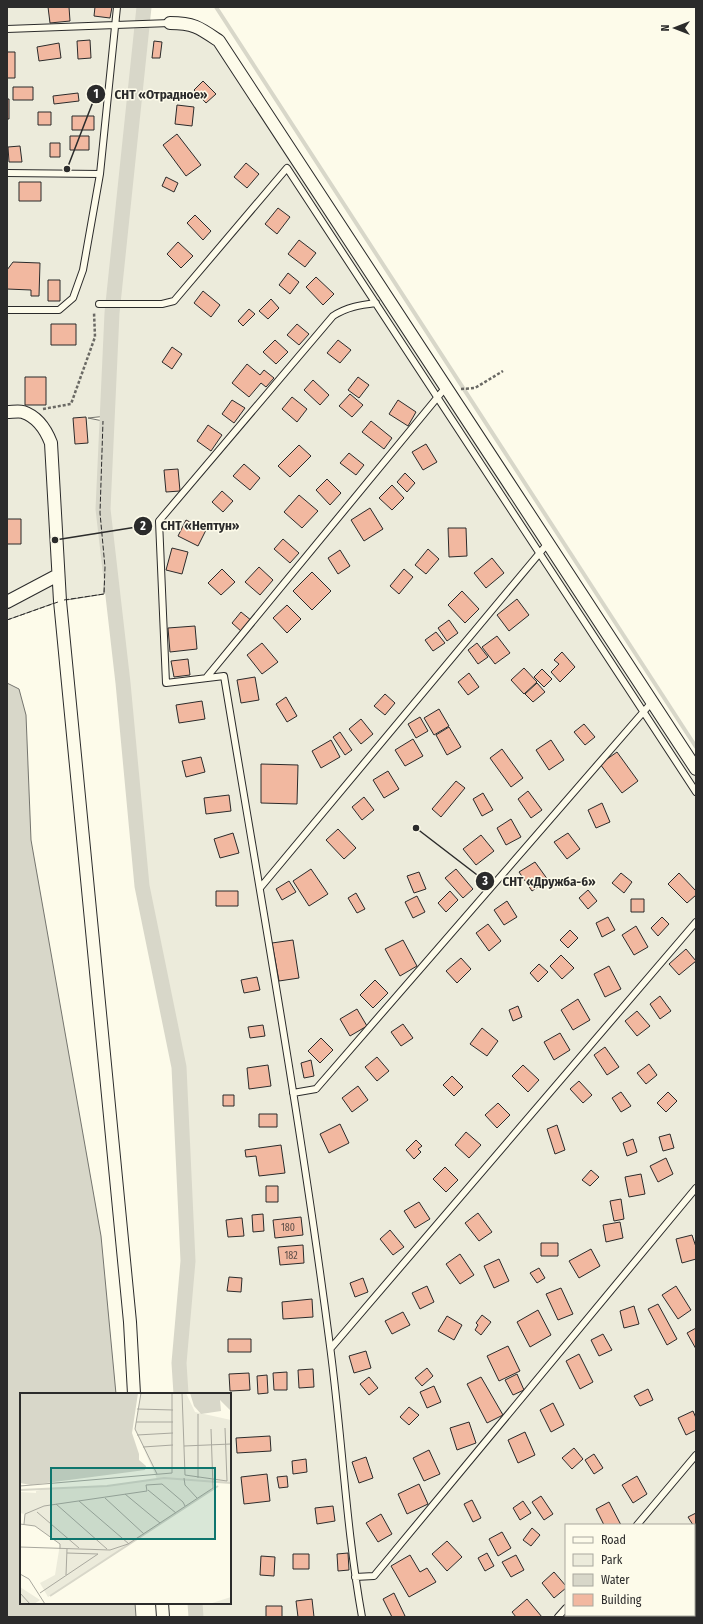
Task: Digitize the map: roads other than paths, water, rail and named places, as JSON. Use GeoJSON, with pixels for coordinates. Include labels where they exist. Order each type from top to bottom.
{"type":"FeatureCollection","features":[{"type":"Feature","properties":{"kind":"street"},"geometry":{"type":"LineString","coordinates":[[170,23],[184,23],[200,27],[219,41],[696,769]]}},
{"type":"Feature","properties":{"kind":"street"},"geometry":{"type":"LineString","coordinates":[[7,412],[23,412],[37,420],[46,431],[51,443],[58,575],[130,1322],[134,1393]]}},
{"type":"Feature","properties":{"kind":"street"},"geometry":{"type":"LineString","coordinates":[[7,602],[58,575]]}},
{"type":"Feature","properties":{"kind":"street"},"geometry":{"type":"LineString","coordinates":[[162,1604],[163,1617]]}},
{"type":"Feature","properties":{"kind":"lane"},"geometry":{"type":"LineString","coordinates":[[7,310],[59,310],[72,298],[82,270],[100,174],[117,7]]}},
{"type":"Feature","properties":{"kind":"lane"},"geometry":{"type":"LineString","coordinates":[[7,29],[170,23]]}},
{"type":"Feature","properties":{"kind":"lane"},"geometry":{"type":"LineString","coordinates":[[99,304],[162,304],[174,301],[287,168],[696,792]]}},
{"type":"Feature","properties":{"kind":"lane"},"geometry":{"type":"LineString","coordinates":[[7,173],[100,174]]}},
{"type":"Feature","properties":{"kind":"lane"},"geometry":{"type":"LineString","coordinates":[[362,1617],[355,1577],[331,1348],[294,1093],[224,676],[166,682],[160,521],[333,316],[342,310],[376,303]]}},
{"type":"Feature","properties":{"kind":"lane"},"geometry":{"type":"LineString","coordinates":[[206,678],[446,387]]}},
{"type":"Feature","properties":{"kind":"lane"},"geometry":{"type":"LineString","coordinates":[[260,888],[548,543]]}},
{"type":"Feature","properties":{"kind":"lane"},"geometry":{"type":"LineString","coordinates":[[294,1093],[316,1089],[652,702]]}},
{"type":"Feature","properties":{"kind":"lane"},"geometry":{"type":"LineString","coordinates":[[331,1348],[696,922]]}},
{"type":"Feature","properties":{"kind":"lane"},"geometry":{"type":"LineString","coordinates":[[355,1577],[374,1576],[696,1188]]}},
{"type":"Feature","properties":{"kind":"lane"},"geometry":{"type":"LineString","coordinates":[[638,1524],[696,1455]]}},
{"type":"Feature","properties":{"kind":"lane"},"geometry":{"type":"LineString","coordinates":[[558,1617],[565,1609]]}},
{"type":"Feature","properties":{"kind":"water"},"geometry":{"type":"Polygon","coordinates":[[[7,683],[19,689],[26,715],[31,840],[101,1236],[116,1393],[20,1393],[20,1604],[135,1604],[136,1617],[7,1617],[7,683]]]}},
{"type":"Feature","properties":{"kind":"waterway"},"geometry":{"type":"LineString","coordinates":[[144,7],[112,313],[103,509],[123,683],[142,886],[179,1067],[188,1261],[179,1363],[181,1393]]}},
{"type":"Feature","properties":{"kind":"waterway"},"geometry":{"type":"LineString","coordinates":[[216,7],[696,747]]}},
{"type":"Feature","properties":{"kind":"waterway"},"geometry":{"type":"LineString","coordinates":[[195,1604],[196,1617]]}},
{"type":"Feature","properties":{"kind":"place","name":"СНТ «Отрадное»"},"geometry":{"type":"Point","coordinates":[67,169]}},
{"type":"Feature","properties":{"kind":"place","name":"СНТ «Нептун»"},"geometry":{"type":"Point","coordinates":[55,540]}},
{"type":"Feature","properties":{"kind":"place","name":"СНТ «Дружба-6»"},"geometry":{"type":"Point","coordinates":[416,828]}}]}
